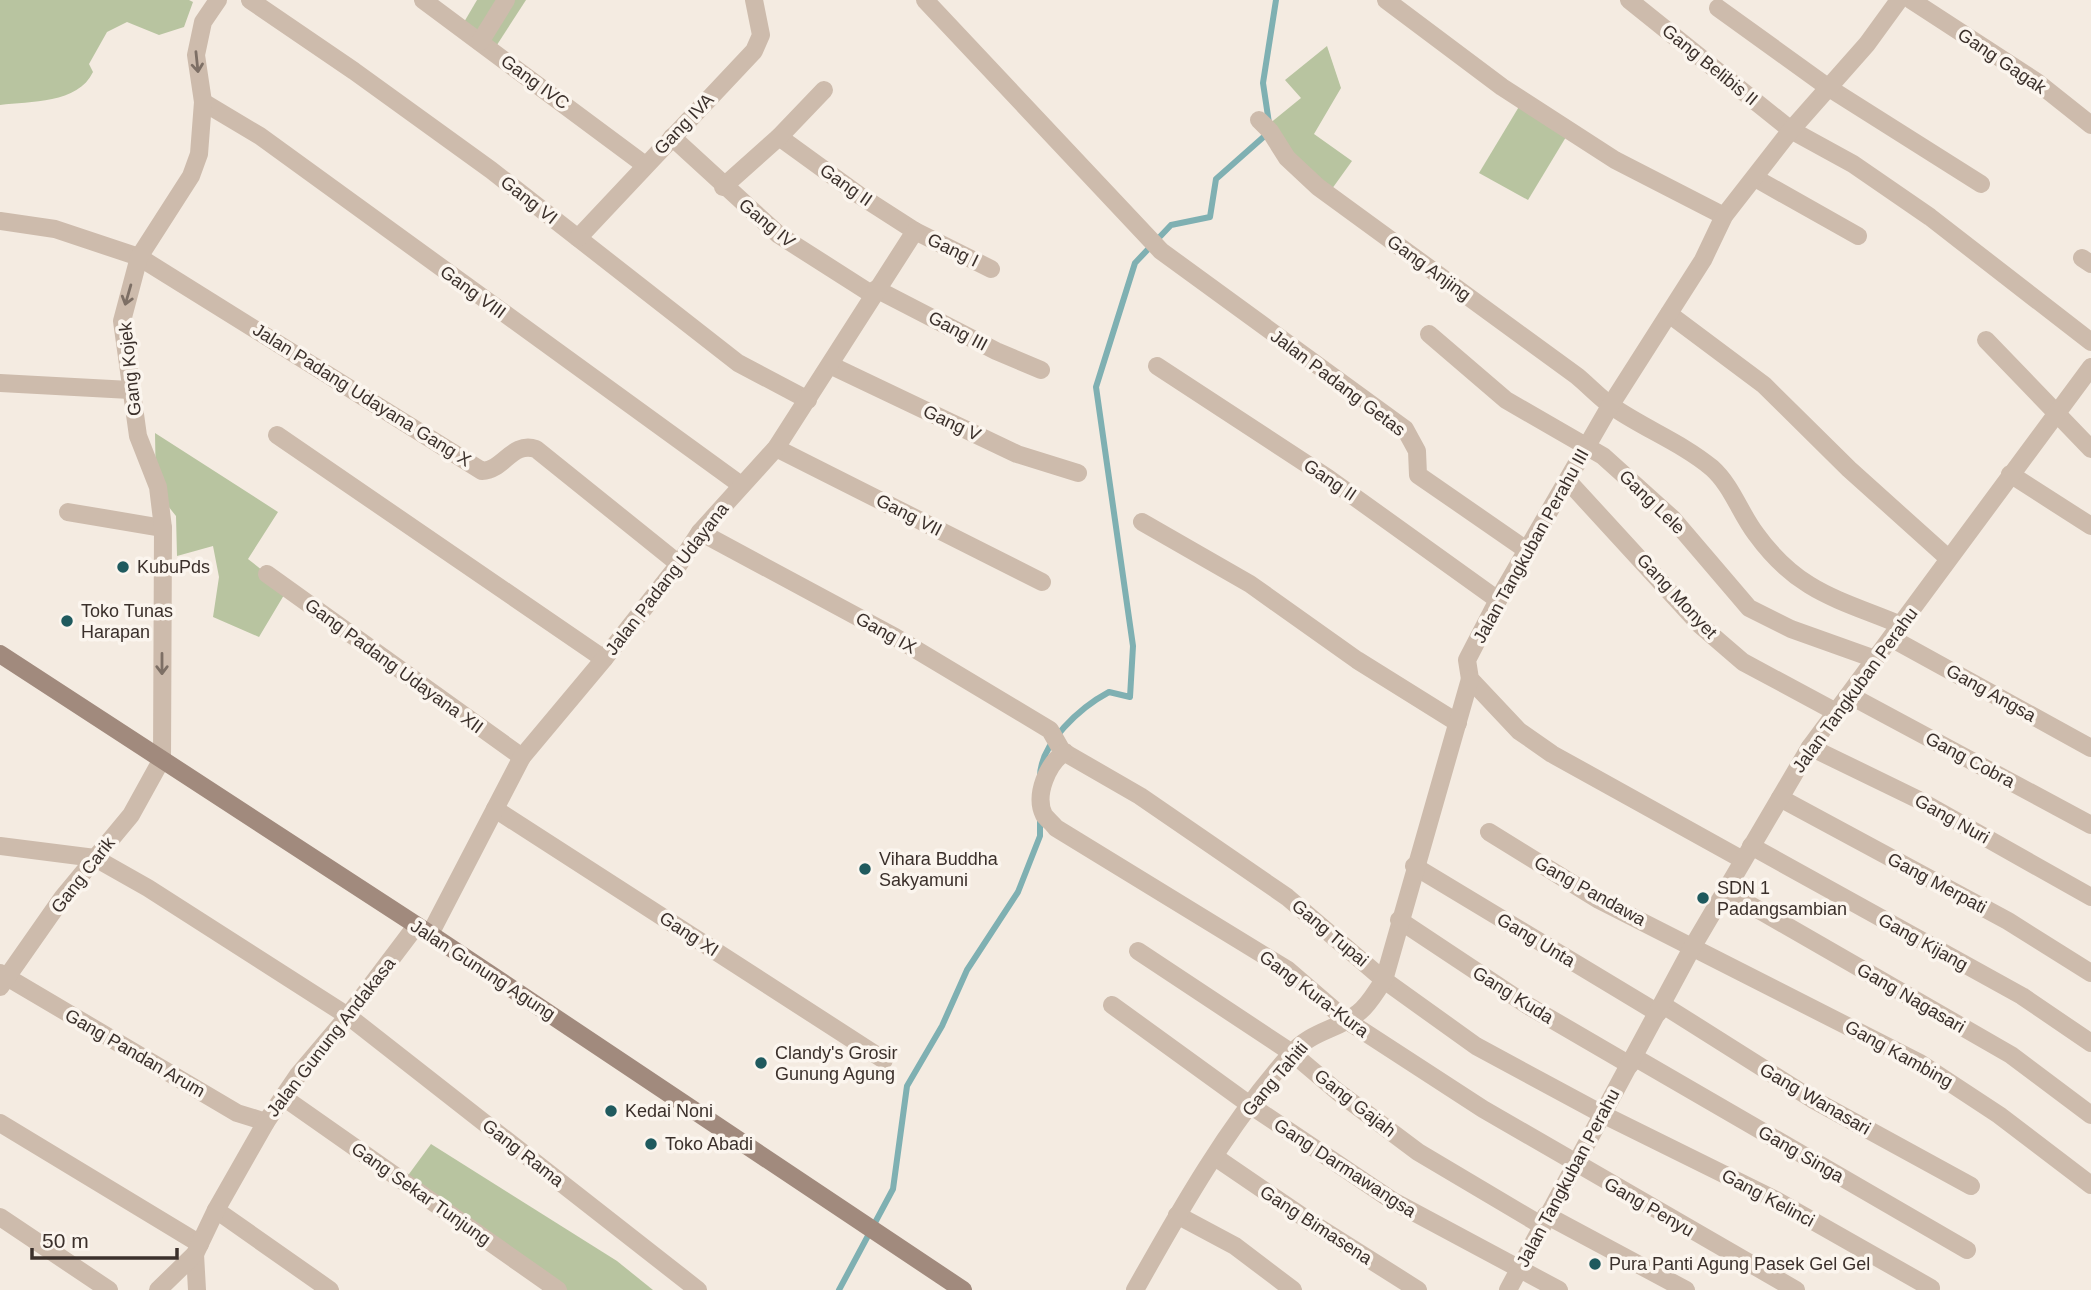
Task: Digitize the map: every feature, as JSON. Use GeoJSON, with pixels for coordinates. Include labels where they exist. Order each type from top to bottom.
{"type":"FeatureCollection","features":[{"type":"Feature","properties":{"kind":"main road","name":"Jalan Gunung Agung"},"geometry":{"type":"LineString","coordinates":[[0,654],[423,930],[963,1290]]}},
{"type":"Feature","properties":{"kind":"street","name":"Gang Kojek"},"geometry":{"type":"LineString","coordinates":[[162,759],[163,528],[158,487],[138,436],[122,321],[139,257],[191,176],[203,134],[203,102],[196,55],[198,37],[203,22],[218,0]]}},
{"type":"Feature","properties":{"kind":"street","name":"Gang VI"},"geometry":{"type":"LineString","coordinates":[[250,0],[354,71],[578,238],[738,363],[808,400]]}},
{"type":"Feature","properties":{"kind":"street","name":"Gang IVC"},"geometry":{"type":"LineString","coordinates":[[423,0],[645,165]]}},
{"type":"Feature","properties":{"kind":"street"},"geometry":{"type":"LineString","coordinates":[[480,42],[506,0]]}},
{"type":"Feature","properties":{"kind":"street","name":"Gang IVA"},"geometry":{"type":"LineString","coordinates":[[578,238],[757,45],[761,35],[754,0]]}},
{"type":"Feature","properties":{"kind":"street","name":"Jalan Padang Getas"},"geometry":{"type":"LineString","coordinates":[[926,0],[1161,251],[1405,429],[1417,452],[1418,475],[1528,551]]}},
{"type":"Feature","properties":{"kind":"street"},"geometry":{"type":"LineString","coordinates":[[1386,0],[1502,87],[1592,145],[1724,216]]}},
{"type":"Feature","properties":{"kind":"street","name":"Gang Belibis II"},"geometry":{"type":"LineString","coordinates":[[1629,0],[1791,130],[1853,164],[1930,217],[2091,342]]}},
{"type":"Feature","properties":{"kind":"street","name":"Jalan Tangkuban Perahu III"},"geometry":{"type":"LineString","coordinates":[[1470,679],[1468,660],[1498,600],[1610,405],[1703,260],[1724,216],[1791,130],[1829,89],[1900,1]]}},
{"type":"Feature","properties":{"kind":"street","name":"Gang Gagak"},"geometry":{"type":"LineString","coordinates":[[1900,1],[2037,82],[2091,125]]}},
{"type":"Feature","properties":{"kind":"street"},"geometry":{"type":"LineString","coordinates":[[1718,8],[1829,89],[1981,184]]}},
{"type":"Feature","properties":{"kind":"street"},"geometry":{"type":"LineString","coordinates":[[723,187],[779,137],[824,90]]}},
{"type":"Feature","properties":{"kind":"street","name":"Gang VIII"},"geometry":{"type":"LineString","coordinates":[[203,102],[260,136],[741,485]]}},
{"type":"Feature","properties":{"kind":"street","name":"Gang Anjing"},"geometry":{"type":"LineString","coordinates":[[1259,120],[1270,131],[1287,158],[1318,187],[1577,376],[1610,405],[1669,438],[1714,470],[1727,484],[1747,523],[1784,570],[1808,587],[1896,632]]}},
{"type":"Feature","properties":{"kind":"street","name":"Gang IV"},"geometry":{"type":"LineString","coordinates":[[672,137],[723,187],[795,247],[875,292]]}},
{"type":"Feature","properties":{"kind":"street","name":"Gang II"},"geometry":{"type":"LineString","coordinates":[[779,137],[859,195],[915,231]]}},
{"type":"Feature","properties":{"kind":"street"},"geometry":{"type":"LineString","coordinates":[[1755,178],[1858,236]]}},
{"type":"Feature","properties":{"kind":"street"},"geometry":{"type":"LineString","coordinates":[[0,222],[55,229],[139,257]]}},
{"type":"Feature","properties":{"kind":"street","name":"Jalan Padang Udayana"},"geometry":{"type":"LineString","coordinates":[[423,930],[522,757],[604,659],[679,564],[700,532],[776,448],[915,231]]}},
{"type":"Feature","properties":{"kind":"street","name":"Gang I"},"geometry":{"type":"LineString","coordinates":[[915,231],[991,269]]}},
{"type":"Feature","properties":{"kind":"street","name":"Jalan Padang Udayana Gang X"},"geometry":{"type":"LineString","coordinates":[[139,257],[482,471],[494,469],[509,454],[521,448],[536,449],[679,564]]}},
{"type":"Feature","properties":{"kind":"street","name":"Gang III"},"geometry":{"type":"LineString","coordinates":[[875,292],[1041,370]]}},
{"type":"Feature","properties":{"kind":"street"},"geometry":{"type":"LineString","coordinates":[[1669,314],[1764,385],[1849,469],[1948,558]]}},
{"type":"Feature","properties":{"kind":"street","name":"Gang Lele"},"geometry":{"type":"LineString","coordinates":[[1430,334],[1507,400],[1603,456],[1673,519],[1749,607],[1791,629],[1875,659]]}},
{"type":"Feature","properties":{"kind":"street"},"geometry":{"type":"LineString","coordinates":[[1986,340],[2091,449]]}},
{"type":"Feature","properties":{"kind":"street","name":"Gang V"},"geometry":{"type":"LineString","coordinates":[[830,365],[1017,454],[1078,472]]}},
{"type":"Feature","properties":{"kind":"street","name":"Gang II"},"geometry":{"type":"LineString","coordinates":[[1157,366],[1328,478],[1498,600]]}},
{"type":"Feature","properties":{"kind":"street","name":"Jalan Tangkuban Perahu"},"geometry":{"type":"LineString","coordinates":[[1508,1290],[1693,946],[1810,747],[2091,367]]}},
{"type":"Feature","properties":{"kind":"street"},"geometry":{"type":"LineString","coordinates":[[0,383],[130,390]]}},
{"type":"Feature","properties":{"kind":"street"},"geometry":{"type":"LineString","coordinates":[[277,435],[604,659]]}},
{"type":"Feature","properties":{"kind":"street","name":"Gang VII"},"geometry":{"type":"LineString","coordinates":[[776,448],[1042,582]]}},
{"type":"Feature","properties":{"kind":"street"},"geometry":{"type":"LineString","coordinates":[[2010,474],[2091,526]]}},
{"type":"Feature","properties":{"kind":"street","name":"Gang Monyet"},"geometry":{"type":"LineString","coordinates":[[1568,481],[1711,634],[1743,662],[1836,712]]}},
{"type":"Feature","properties":{"kind":"street"},"geometry":{"type":"LineString","coordinates":[[68,512],[163,528]]}},
{"type":"Feature","properties":{"kind":"street"},"geometry":{"type":"LineString","coordinates":[[1142,522],[1250,584],[1357,660],[1458,723]]}},
{"type":"Feature","properties":{"kind":"street","name":"Gang IX"},"geometry":{"type":"LineString","coordinates":[[700,532],[895,637],[1050,730],[1062,750]]}},
{"type":"Feature","properties":{"kind":"street","name":"Gang Padang Udayana XII"},"geometry":{"type":"LineString","coordinates":[[267,574],[522,757]]}},
{"type":"Feature","properties":{"kind":"street","name":"Gang Angsa"},"geometry":{"type":"LineString","coordinates":[[1896,632],[2091,748]]}},
{"type":"Feature","properties":{"kind":"street"},"geometry":{"type":"LineString","coordinates":[[1470,679],[1519,731],[1552,754],[1747,853]]}},
{"type":"Feature","properties":{"kind":"street","name":"Gang Tahiti"},"geometry":{"type":"LineString","coordinates":[[1135,1290],[1177,1216],[1250,1105],[1292,1053],[1314,1034],[1346,1020],[1367,1005],[1384,980],[1414,866],[1470,679]]}},
{"type":"Feature","properties":{"kind":"street","name":"Gang Cobra"},"geometry":{"type":"LineString","coordinates":[[1849,695],[2091,825]]}},
{"type":"Feature","properties":{"kind":"street","name":"Gang Nuri"},"geometry":{"type":"LineString","coordinates":[[1810,747],[1919,800],[2091,897]]}},
{"type":"Feature","properties":{"kind":"street","name":"Gang Tupai"},"geometry":{"type":"LineString","coordinates":[[1062,750],[1143,798],[1287,897],[1363,959],[1384,980],[1476,1046],[1601,1114]]}},
{"type":"Feature","properties":{"kind":"street","name":"Gang Kura-Kura"},"geometry":{"type":"LineString","coordinates":[[1062,750],[1050,767],[1043,787],[1044,815],[1056,828],[1288,971],[1346,1020],[1575,1165]]}},
{"type":"Feature","properties":{"kind":"street","name":"Gang Carik"},"geometry":{"type":"LineString","coordinates":[[3,980],[63,897],[131,815],[162,759]]}},
{"type":"Feature","properties":{"kind":"street","name":"Gang Merpati"},"geometry":{"type":"LineString","coordinates":[[1780,797],[2008,921],[2091,973]]}},
{"type":"Feature","properties":{"kind":"street","name":"Gang XI"},"geometry":{"type":"LineString","coordinates":[[495,808],[884,1060]]}},
{"type":"Feature","properties":{"kind":"street","name":"Gang Pandawa"},"geometry":{"type":"LineString","coordinates":[[1489,832],[1599,900],[1693,946]]}},
{"type":"Feature","properties":{"kind":"street"},"geometry":{"type":"LineString","coordinates":[[1,847],[95,858],[148,888],[348,1016]]}},
{"type":"Feature","properties":{"kind":"street","name":"Gang Kijang"},"geometry":{"type":"LineString","coordinates":[[1747,853],[2022,996],[2091,1043]]}},
{"type":"Feature","properties":{"kind":"street","name":"Gang Unta"},"geometry":{"type":"LineString","coordinates":[[1414,866],[1660,1009]]}},
{"type":"Feature","properties":{"kind":"street","name":"Gang Nagasari"},"geometry":{"type":"LineString","coordinates":[[1726,891],[2011,1055],[2091,1115]]}},
{"type":"Feature","properties":{"kind":"street","name":"Gang Kuda"},"geometry":{"type":"LineString","coordinates":[[1399,920],[1527,1006],[1632,1061]]}},
{"type":"Feature","properties":{"kind":"street","name":"Jalan Gunung Andakasa"},"geometry":{"type":"LineString","coordinates":[[158,1290],[198,1249],[216,1210],[283,1097],[348,1016],[423,930]]}},
{"type":"Feature","properties":{"kind":"street","name":"Gang Kambing"},"geometry":{"type":"LineString","coordinates":[[1693,946],[1920,1063],[1999,1115],[2091,1185]]}},
{"type":"Feature","properties":{"kind":"street","name":"Gang Gajah"},"geometry":{"type":"LineString","coordinates":[[1138,951],[1292,1053],[1338,1092],[1418,1152],[1544,1220]]}},
{"type":"Feature","properties":{"kind":"street","name":"Gang Pandan Arum"},"geometry":{"type":"LineString","coordinates":[[3,980],[237,1113],[266,1122]]}},
{"type":"Feature","properties":{"kind":"street","name":"Gang Darmawangsa"},"geometry":{"type":"LineString","coordinates":[[1112,1005],[1250,1105],[1393,1201],[1465,1242],[1559,1290]]}},
{"type":"Feature","properties":{"kind":"street","name":"Gang Wanasari"},"geometry":{"type":"LineString","coordinates":[[1660,1009],[1812,1099],[1971,1186]]}},
{"type":"Feature","properties":{"kind":"street","name":"Gang Rama"},"geometry":{"type":"LineString","coordinates":[[348,1016],[698,1290]]}},
{"type":"Feature","properties":{"kind":"street","name":"Gang Singa"},"geometry":{"type":"LineString","coordinates":[[1632,1061],[1967,1250]]}},
{"type":"Feature","properties":{"kind":"street","name":"Gang Sekar Tunjung"},"geometry":{"type":"LineString","coordinates":[[283,1097],[558,1290]]}},
{"type":"Feature","properties":{"kind":"street","name":"Gang Kelinci"},"geometry":{"type":"LineString","coordinates":[[1601,1114],[1776,1200],[1931,1288]]}},
{"type":"Feature","properties":{"kind":"street"},"geometry":{"type":"LineString","coordinates":[[0,1123],[198,1249],[197,1290]]}},
{"type":"Feature","properties":{"kind":"street","name":"Gang Bimasena"},"geometry":{"type":"LineString","coordinates":[[1215,1157],[1418,1290]]}},
{"type":"Feature","properties":{"kind":"street","name":"Gang Penyu"},"geometry":{"type":"LineString","coordinates":[[1575,1165],[1797,1290]]}},
{"type":"Feature","properties":{"kind":"street"},"geometry":{"type":"LineString","coordinates":[[216,1210],[330,1290]]}},
{"type":"Feature","properties":{"kind":"street"},"geometry":{"type":"LineString","coordinates":[[1177,1216],[1235,1246],[1293,1290]]}},
{"type":"Feature","properties":{"kind":"street"},"geometry":{"type":"LineString","coordinates":[[0,1217],[109,1290]]}},
{"type":"Feature","properties":{"kind":"street"},"geometry":{"type":"LineString","coordinates":[[1544,1220],[1686,1290]]}},
{"type":"Feature","properties":{"kind":"green space"},"geometry":{"type":"Polygon","coordinates":[[[0,0],[193,2],[184,27],[159,35],[127,22],[107,32],[89,64],[93,72],[76,90],[52,99],[0,105],[0,0]]]}},
{"type":"Feature","properties":{"kind":"green space"},"geometry":{"type":"Polygon","coordinates":[[[477,0],[526,0],[493,51],[460,29],[477,0]]]}},
{"type":"Feature","properties":{"kind":"green space"},"geometry":{"type":"Polygon","coordinates":[[[1327,46],[1341,88],[1314,134],[1352,161],[1329,193],[1264,128],[1301,98],[1285,80],[1327,46]]]}},
{"type":"Feature","properties":{"kind":"green space"},"geometry":{"type":"Polygon","coordinates":[[[1520,105],[1566,137],[1528,200],[1479,173],[1520,105]]]}},
{"type":"Feature","properties":{"kind":"green space"},"geometry":{"type":"Polygon","coordinates":[[[155,433],[278,512],[248,559],[287,590],[259,637],[213,617],[219,577],[213,546],[177,556],[176,516],[156,491],[155,433]]]}},
{"type":"Feature","properties":{"kind":"green space"},"geometry":{"type":"Polygon","coordinates":[[[431,1144],[617,1261],[653,1290],[561,1290],[401,1185],[431,1144]]]}},
{"type":"Feature","properties":{"kind":"waterway"},"geometry":{"type":"LineString","coordinates":[[1269,123],[1263,83],[1276,0]]}},
{"type":"Feature","properties":{"kind":"waterway"},"geometry":{"type":"LineString","coordinates":[[1040,777],[1042,764],[1054,739],[1086,707],[1109,692],[1130,697],[1133,646],[1096,387],[1135,263],[1171,225],[1210,217],[1216,179],[1268,133]]}},
{"type":"Feature","properties":{"kind":"waterway"},"geometry":{"type":"LineString","coordinates":[[839,1290],[893,1189],[907,1086],[942,1026],[967,970],[1018,892],[1040,836],[1040,816]]}},
{"type":"Feature","properties":{"kind":"place","name":"KubuPds"},"geometry":{"type":"Point","coordinates":[123,567]}},
{"type":"Feature","properties":{"kind":"place","name":"Toko Tunas Harapan"},"geometry":{"type":"Point","coordinates":[67,621]}},
{"type":"Feature","properties":{"kind":"place","name":"Vihara Buddha Sakyamuni"},"geometry":{"type":"Point","coordinates":[865,869]}},
{"type":"Feature","properties":{"kind":"place","name":"SDN 1 Padangsambian"},"geometry":{"type":"Point","coordinates":[1703,898]}},
{"type":"Feature","properties":{"kind":"place","name":"Clandy's Grosir Gunung Agung"},"geometry":{"type":"Point","coordinates":[761,1063]}},
{"type":"Feature","properties":{"kind":"place","name":"Kedai Noni"},"geometry":{"type":"Point","coordinates":[611,1111]}},
{"type":"Feature","properties":{"kind":"place","name":"Toko Abadi"},"geometry":{"type":"Point","coordinates":[651,1144]}},
{"type":"Feature","properties":{"kind":"place","name":"Pura Panti Agung Pasek Gel Gel"},"geometry":{"type":"Point","coordinates":[1595,1264]}}]}
